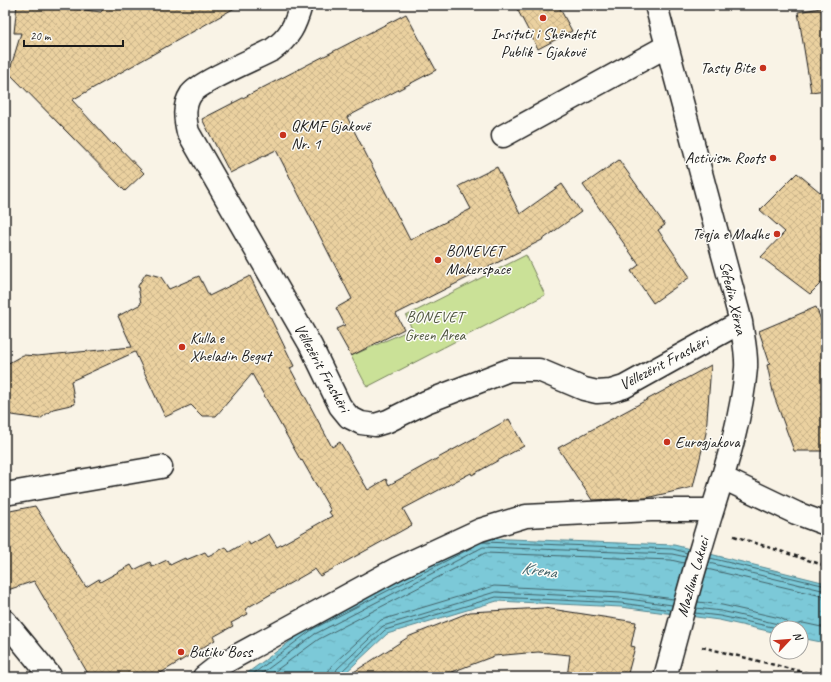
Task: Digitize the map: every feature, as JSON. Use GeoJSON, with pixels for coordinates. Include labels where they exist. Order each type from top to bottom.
{"type":"FeatureCollection","features":[{"type":"Feature","properties":{"kind":"street","name":"Vëllezërit Frashëri"},"geometry":{"type":"LineString","coordinates":[[301,5],[296,24],[290,35],[282,44],[201,84],[192,94],[186,106],[185,119],[188,132],[311,346],[340,406],[349,417],[361,424],[375,425],[388,421],[426,402],[509,370],[539,370],[584,389],[597,392],[611,391],[624,386],[741,322]]}},
{"type":"Feature","properties":{"kind":"street","name":"Sefedin Xërxa"},"geometry":{"type":"LineString","coordinates":[[656,5],[741,322],[746,366],[740,412],[723,478]]}},
{"type":"Feature","properties":{"kind":"street"},"geometry":{"type":"LineString","coordinates":[[503,136],[667,46]]}},
{"type":"Feature","properties":{"kind":"street"},"geometry":{"type":"LineString","coordinates":[[5,494],[161,467]]}},
{"type":"Feature","properties":{"kind":"street"},"geometry":{"type":"LineString","coordinates":[[723,478],[796,513],[826,524]]}},
{"type":"Feature","properties":{"kind":"street","name":"Mazllum Lakuci"},"geometry":{"type":"LineString","coordinates":[[665,677],[700,548],[723,478]]}},
{"type":"Feature","properties":{"kind":"street"},"geometry":{"type":"LineString","coordinates":[[204,677],[218,666],[398,568],[480,530],[526,516],[651,510],[710,519]]}},
{"type":"Feature","properties":{"kind":"street"},"geometry":{"type":"LineString","coordinates":[[5,621],[51,677]]}},
{"type":"Feature","properties":{"kind":"path"},"geometry":{"type":"LineString","coordinates":[[710,519],[826,566]]}},
{"type":"Feature","properties":{"kind":"path"},"geometry":{"type":"LineString","coordinates":[[675,641],[824,677]]}},
{"type":"Feature","properties":{"kind":"green space","name":"BONEVET Green Area"},"geometry":{"type":"Polygon","coordinates":[[[526,255],[545,295],[367,387],[351,356],[412,329],[406,316],[526,255]]]}},
{"type":"Feature","properties":{"kind":"water","name":"Krena"},"geometry":{"type":"Polygon","coordinates":[[[481,538],[674,545],[826,583],[826,643],[809,640],[809,620],[769,620],[769,631],[719,620],[621,607],[497,601],[387,634],[341,677],[242,677],[311,626],[481,538]]]}},
{"type":"Feature","properties":{"kind":"building"},"geometry":{"type":"Polygon","coordinates":[[[17,5],[43,5],[101,12],[106,5],[240,5],[72,100],[113,145],[115,143],[144,173],[125,191],[9,73],[21,33],[14,33],[17,5]]]}},
{"type":"Feature","properties":{"kind":"building","name":"Insituti i Shëndetit Publik - Gjakovë"},"geometry":{"type":"Polygon","coordinates":[[[515,5],[558,5],[572,31],[538,49],[515,5]]]}},
{"type":"Feature","properties":{"kind":"building"},"geometry":{"type":"Polygon","coordinates":[[[826,7],[826,90],[811,92],[798,12],[826,7]]]}},
{"type":"Feature","properties":{"kind":"building","name":"QKMF Gjakovë Nr. 1"},"geometry":{"type":"Polygon","coordinates":[[[406,14],[436,70],[347,117],[410,240],[471,209],[459,186],[497,167],[520,214],[562,184],[581,212],[542,240],[396,314],[404,329],[351,356],[336,329],[345,325],[336,308],[352,299],[276,150],[230,173],[202,119],[406,14]]]}},
{"type":"Feature","properties":{"kind":"building"},"geometry":{"type":"Polygon","coordinates":[[[619,160],[665,225],[658,230],[690,277],[653,303],[631,271],[639,265],[583,185],[619,160]]]}},
{"type":"Feature","properties":{"kind":"building"},"geometry":{"type":"Polygon","coordinates":[[[797,173],[826,197],[826,278],[810,294],[761,257],[785,232],[760,210],[797,173]]]}},
{"type":"Feature","properties":{"kind":"building"},"geometry":{"type":"Polygon","coordinates":[[[146,273],[161,277],[169,289],[199,276],[209,296],[250,276],[294,366],[290,368],[332,447],[340,442],[368,490],[386,479],[389,485],[509,419],[524,446],[472,475],[471,473],[403,509],[412,525],[320,576],[315,569],[245,609],[248,614],[231,623],[233,626],[213,637],[215,640],[154,677],[90,677],[34,581],[5,591],[5,512],[35,506],[86,587],[99,579],[100,582],[131,565],[134,570],[150,562],[152,567],[167,560],[170,565],[185,558],[186,560],[205,552],[208,556],[226,547],[229,552],[248,541],[250,545],[269,534],[277,547],[332,516],[329,512],[331,511],[252,374],[216,416],[202,416],[191,405],[165,417],[135,352],[71,381],[75,404],[53,409],[40,419],[5,414],[5,365],[23,355],[37,356],[132,347],[118,316],[141,304],[138,286],[146,273]]]}},
{"type":"Feature","properties":{"kind":"building"},"geometry":{"type":"Polygon","coordinates":[[[816,307],[826,333],[826,451],[794,451],[774,396],[767,365],[770,364],[759,331],[816,307]]]}},
{"type":"Feature","properties":{"kind":"building"},"geometry":{"type":"Polygon","coordinates":[[[711,365],[706,433],[693,487],[646,498],[592,500],[558,448],[711,365]]]}},
{"type":"Feature","properties":{"kind":"building"},"geometry":{"type":"Polygon","coordinates":[[[544,608],[636,622],[631,646],[635,647],[627,677],[567,677],[570,655],[538,652],[494,656],[439,677],[346,677],[410,636],[470,612],[544,608]]]}},
{"type":"Feature","properties":{"kind":"place","name":"Insituti i Shëndetit Publik - Gjakovë"},"geometry":{"type":"Point","coordinates":[543,18]}},
{"type":"Feature","properties":{"kind":"place","name":"Tasty Bite"},"geometry":{"type":"Point","coordinates":[763,68]}},
{"type":"Feature","properties":{"kind":"place","name":"QKMF Gjakovë Nr. 1"},"geometry":{"type":"Point","coordinates":[283,135]}},
{"type":"Feature","properties":{"kind":"place","name":"Activism Roots"},"geometry":{"type":"Point","coordinates":[773,158]}},
{"type":"Feature","properties":{"kind":"place","name":"Teqja e Madhe"},"geometry":{"type":"Point","coordinates":[777,234]}},
{"type":"Feature","properties":{"kind":"place","name":"BONEVET Makerspace"},"geometry":{"type":"Point","coordinates":[438,260]}},
{"type":"Feature","properties":{"kind":"place","name":"Kulla e Xheladin Begut"},"geometry":{"type":"Point","coordinates":[182,347]}},
{"type":"Feature","properties":{"kind":"place","name":"Eurogjakova"},"geometry":{"type":"Point","coordinates":[667,442]}},
{"type":"Feature","properties":{"kind":"place","name":"Butiku Boss"},"geometry":{"type":"Point","coordinates":[181,652]}}]}
